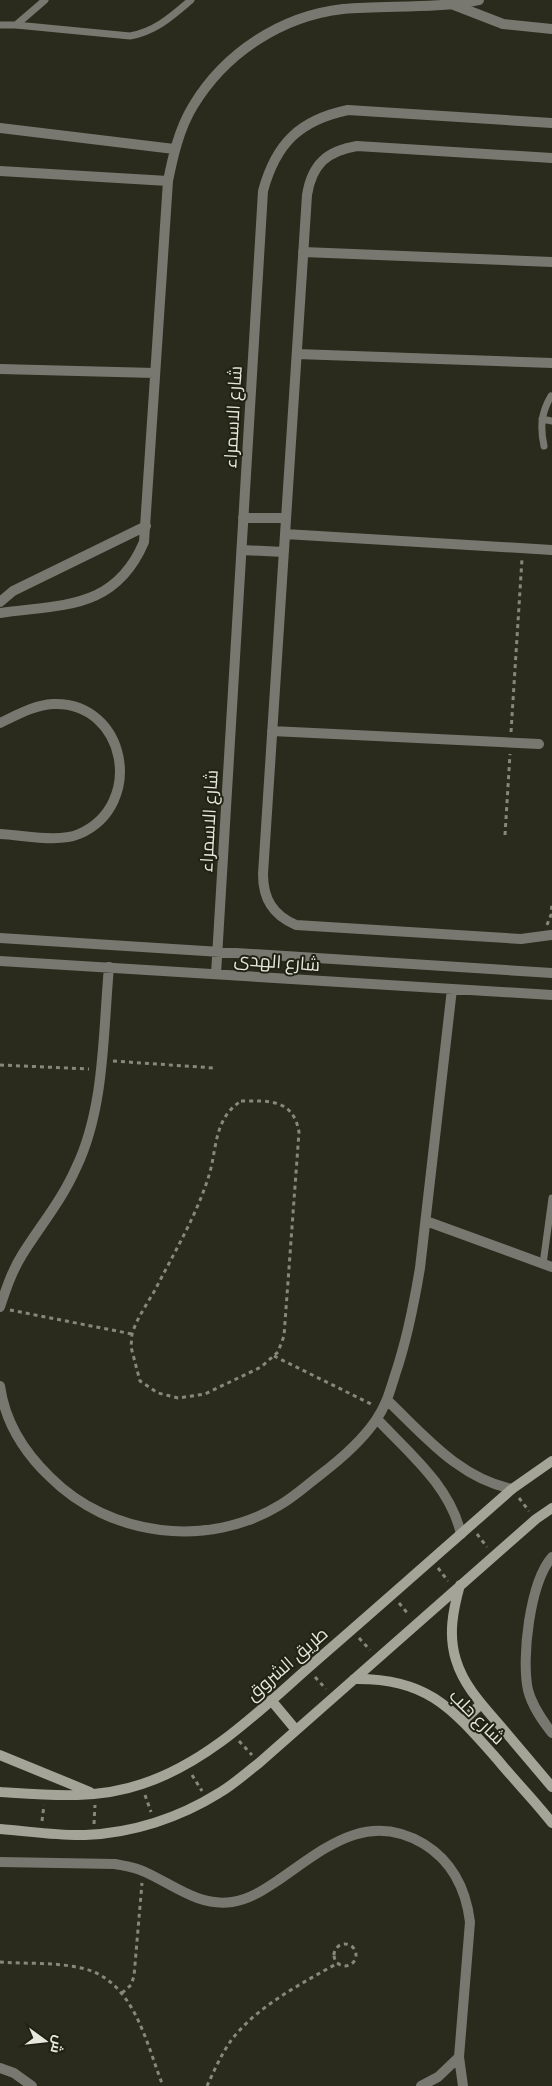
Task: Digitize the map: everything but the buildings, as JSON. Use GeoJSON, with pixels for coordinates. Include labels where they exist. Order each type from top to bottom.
{"type":"FeatureCollection","features":[{"type":"Feature","properties":{"kind":"street"},"geometry":{"type":"LineString","coordinates":[[0,613],[90,599],[108,590],[124,577],[136,561],[144,542],[168,181],[174,149],[192,107],[220,69],[255,40],[297,19],[342,5],[454,5],[479,0]]}},
{"type":"Feature","properties":{"kind":"street"},"geometry":{"type":"LineString","coordinates":[[454,5],[504,24],[552,29]]}},
{"type":"Feature","properties":{"kind":"street","name":"شارع الاسمراء"},"geometry":{"type":"LineString","coordinates":[[216,974],[263,191],[268,171],[278,152],[292,136],[309,123],[328,115],[348,110],[552,123]]}},
{"type":"Feature","properties":{"kind":"street"},"geometry":{"type":"LineString","coordinates":[[0,128],[174,149]]}},
{"type":"Feature","properties":{"kind":"street"},"geometry":{"type":"LineString","coordinates":[[551,935],[521,940],[296,925],[284,920],[270,906],[263,887],[303,252],[310,180],[328,155],[342,148],[357,146],[552,158]]}},
{"type":"Feature","properties":{"kind":"street"},"geometry":{"type":"LineString","coordinates":[[0,171],[168,181]]}},
{"type":"Feature","properties":{"kind":"street"},"geometry":{"type":"LineString","coordinates":[[303,252],[552,262]]}},
{"type":"Feature","properties":{"kind":"street"},"geometry":{"type":"LineString","coordinates":[[297,354],[552,363]]}},
{"type":"Feature","properties":{"kind":"street"},"geometry":{"type":"LineString","coordinates":[[0,369],[155,372]]}},
{"type":"Feature","properties":{"kind":"street"},"geometry":{"type":"LineString","coordinates":[[243,518],[286,518]]}},
{"type":"Feature","properties":{"kind":"street"},"geometry":{"type":"LineString","coordinates":[[0,602],[13,592],[146,526]]}},
{"type":"Feature","properties":{"kind":"street"},"geometry":{"type":"LineString","coordinates":[[285,534],[552,550]]}},
{"type":"Feature","properties":{"kind":"street"},"geometry":{"type":"LineString","coordinates":[[242,550],[284,552]]}},
{"type":"Feature","properties":{"kind":"street"},"geometry":{"type":"LineString","coordinates":[[0,723],[36,706],[54,704],[73,706],[89,714],[104,726],[114,741],[120,758],[121,777],[116,795],[108,812],[94,825],[78,834],[60,838],[0,834]]}},
{"type":"Feature","properties":{"kind":"street"},"geometry":{"type":"LineString","coordinates":[[272,731],[539,744]]}},
{"type":"Feature","properties":{"kind":"street","name":"شارع الهدى"},"geometry":{"type":"LineString","coordinates":[[0,938],[552,972]]}},
{"type":"Feature","properties":{"kind":"street","name":"شارع الهدى"},"geometry":{"type":"LineString","coordinates":[[0,961],[552,995]]}},
{"type":"Feature","properties":{"kind":"street"},"geometry":{"type":"LineString","coordinates":[[5,1309],[7,1286],[22,1256],[62,1197],[77,1167],[89,1135],[96,1102],[109,967]]}},
{"type":"Feature","properties":{"kind":"street"},"geometry":{"type":"LineString","coordinates":[[0,1386],[13,1430],[34,1462],[62,1489],[94,1511],[130,1525],[168,1532],[207,1530],[245,1522],[280,1505],[345,1455],[363,1438],[380,1414],[387,1400],[412,1314],[426,1221],[452,989]]}},
{"type":"Feature","properties":{"kind":"street"},"geometry":{"type":"LineString","coordinates":[[426,1221],[548,1266]]}},
{"type":"Feature","properties":{"kind":"street"},"geometry":{"type":"LineString","coordinates":[[387,1400],[450,1460],[464,1470],[494,1486],[512,1489]]}},
{"type":"Feature","properties":{"kind":"street"},"geometry":{"type":"LineString","coordinates":[[380,1414],[444,1492],[458,1519],[461,1534]]}},
{"type":"Feature","properties":{"kind":"street","name":"طريق الشروق"},"geometry":{"type":"LineString","coordinates":[[0,1792],[96,1794],[141,1785],[169,1774],[197,1759],[271,1700],[512,1489],[552,1461]]}},
{"type":"Feature","properties":{"kind":"street"},"geometry":{"type":"LineString","coordinates":[[0,1829],[94,1834],[120,1832],[155,1823],[189,1810],[208,1800],[259,1763],[458,1586],[536,1519],[552,1508]]}},
{"type":"Feature","properties":{"kind":"street"},"geometry":{"type":"LineString","coordinates":[[552,1557],[536,1584],[530,1610],[526,1672],[528,1690],[534,1706],[552,1733]]}},
{"type":"Feature","properties":{"kind":"street","name":"شارع حلب"},"geometry":{"type":"LineString","coordinates":[[458,1586],[453,1608],[452,1634],[456,1660],[466,1683],[481,1704],[552,1787]]}},
{"type":"Feature","properties":{"kind":"street","name":"شارع حلب"},"geometry":{"type":"LineString","coordinates":[[354,1679],[378,1679],[402,1683],[445,1704],[463,1721],[552,1823]]}},
{"type":"Feature","properties":{"kind":"street"},"geometry":{"type":"LineString","coordinates":[[271,1700],[296,1730]]}},
{"type":"Feature","properties":{"kind":"street"},"geometry":{"type":"LineString","coordinates":[[463,1721],[481,1704]]}},
{"type":"Feature","properties":{"kind":"street"},"geometry":{"type":"LineString","coordinates":[[0,1755],[96,1794]]}},
{"type":"Feature","properties":{"kind":"street"},"geometry":{"type":"LineString","coordinates":[[0,1862],[115,1864],[143,1871],[190,1896],[218,1903],[232,1902],[258,1893],[335,1841],[354,1834],[375,1831],[396,1833],[415,1839],[433,1850],[448,1864],[460,1882],[467,1901],[470,1922],[459,2057],[463,2086]]}},
{"type":"Feature","properties":{"kind":"street"},"geometry":{"type":"LineString","coordinates":[[421,2086],[438,2077],[459,2057]]}},
{"type":"Feature","properties":{"kind":"street"},"geometry":{"type":"LineString","coordinates":[[0,2068],[14,2073],[32,2086]]}},
{"type":"Feature","properties":{"kind":"lane"},"geometry":{"type":"LineString","coordinates":[[16,24],[44,0]]}},
{"type":"Feature","properties":{"kind":"lane"},"geometry":{"type":"LineString","coordinates":[[0,25],[16,24],[130,36],[142,34],[163,25],[191,0]]}},
{"type":"Feature","properties":{"kind":"lane"},"geometry":{"type":"LineString","coordinates":[[544,446],[541,433],[542,419],[545,407],[551,396]]}},
{"type":"Feature","properties":{"kind":"lane"},"geometry":{"type":"LineString","coordinates":[[542,419],[552,421]]}},
{"type":"Feature","properties":{"kind":"lane"},"geometry":{"type":"LineString","coordinates":[[548,1266],[552,1198]]}},
{"type":"Feature","properties":{"kind":"path"},"geometry":{"type":"LineString","coordinates":[[505,835],[522,548]]}},
{"type":"Feature","properties":{"kind":"path"},"geometry":{"type":"LineString","coordinates":[[0,1065],[100,1064],[214,1068]]}},
{"type":"Feature","properties":{"kind":"path"},"geometry":{"type":"LineString","coordinates":[[241,1101],[274,1101],[289,1110],[298,1124],[299,1132],[285,1328],[282,1344],[274,1356],[261,1367],[206,1394],[178,1398],[158,1393],[140,1381],[132,1353],[132,1334],[197,1208],[210,1172],[216,1137],[227,1112],[241,1101]]}},
{"type":"Feature","properties":{"kind":"path"},"geometry":{"type":"LineString","coordinates":[[5,1309],[132,1334]]}},
{"type":"Feature","properties":{"kind":"path"},"geometry":{"type":"LineString","coordinates":[[274,1356],[380,1414]]}},
{"type":"Feature","properties":{"kind":"path"},"geometry":{"type":"LineString","coordinates":[[512,1489],[536,1519]]}},
{"type":"Feature","properties":{"kind":"path"},"geometry":{"type":"LineString","coordinates":[[470,1526],[494,1555]]}},
{"type":"Feature","properties":{"kind":"path"},"geometry":{"type":"LineString","coordinates":[[431,1560],[458,1586]]}},
{"type":"Feature","properties":{"kind":"path"},"geometry":{"type":"LineString","coordinates":[[392,1594],[416,1623]]}},
{"type":"Feature","properties":{"kind":"path"},"geometry":{"type":"LineString","coordinates":[[352,1630],[377,1658]]}},
{"type":"Feature","properties":{"kind":"path"},"geometry":{"type":"LineString","coordinates":[[307,1668],[334,1696]]}},
{"type":"Feature","properties":{"kind":"path"},"geometry":{"type":"LineString","coordinates":[[232,1732],[259,1763]]}},
{"type":"Feature","properties":{"kind":"path"},"geometry":{"type":"LineString","coordinates":[[185,1765],[208,1800]]}},
{"type":"Feature","properties":{"kind":"path"},"geometry":{"type":"LineString","coordinates":[[141,1785],[155,1823]]}},
{"type":"Feature","properties":{"kind":"path"},"geometry":{"type":"LineString","coordinates":[[40,1832],[45,1794]]}},
{"type":"Feature","properties":{"kind":"path"},"geometry":{"type":"LineString","coordinates":[[94,1834],[96,1794]]}},
{"type":"Feature","properties":{"kind":"path"},"geometry":{"type":"LineString","coordinates":[[122,1993],[131,1985],[134,1976],[143,1871]]}},
{"type":"Feature","properties":{"kind":"path"},"geometry":{"type":"LineString","coordinates":[[207,2086],[231,2041],[256,2015],[295,1987],[338,1963],[342,1965],[350,1964],[355,1957],[353,1948],[345,1944],[337,1947],[334,1955],[338,1963]]}},
{"type":"Feature","properties":{"kind":"path"},"geometry":{"type":"LineString","coordinates":[[0,1962],[83,1968],[102,1976],[122,1993],[138,2016],[163,2086]]}}]}
